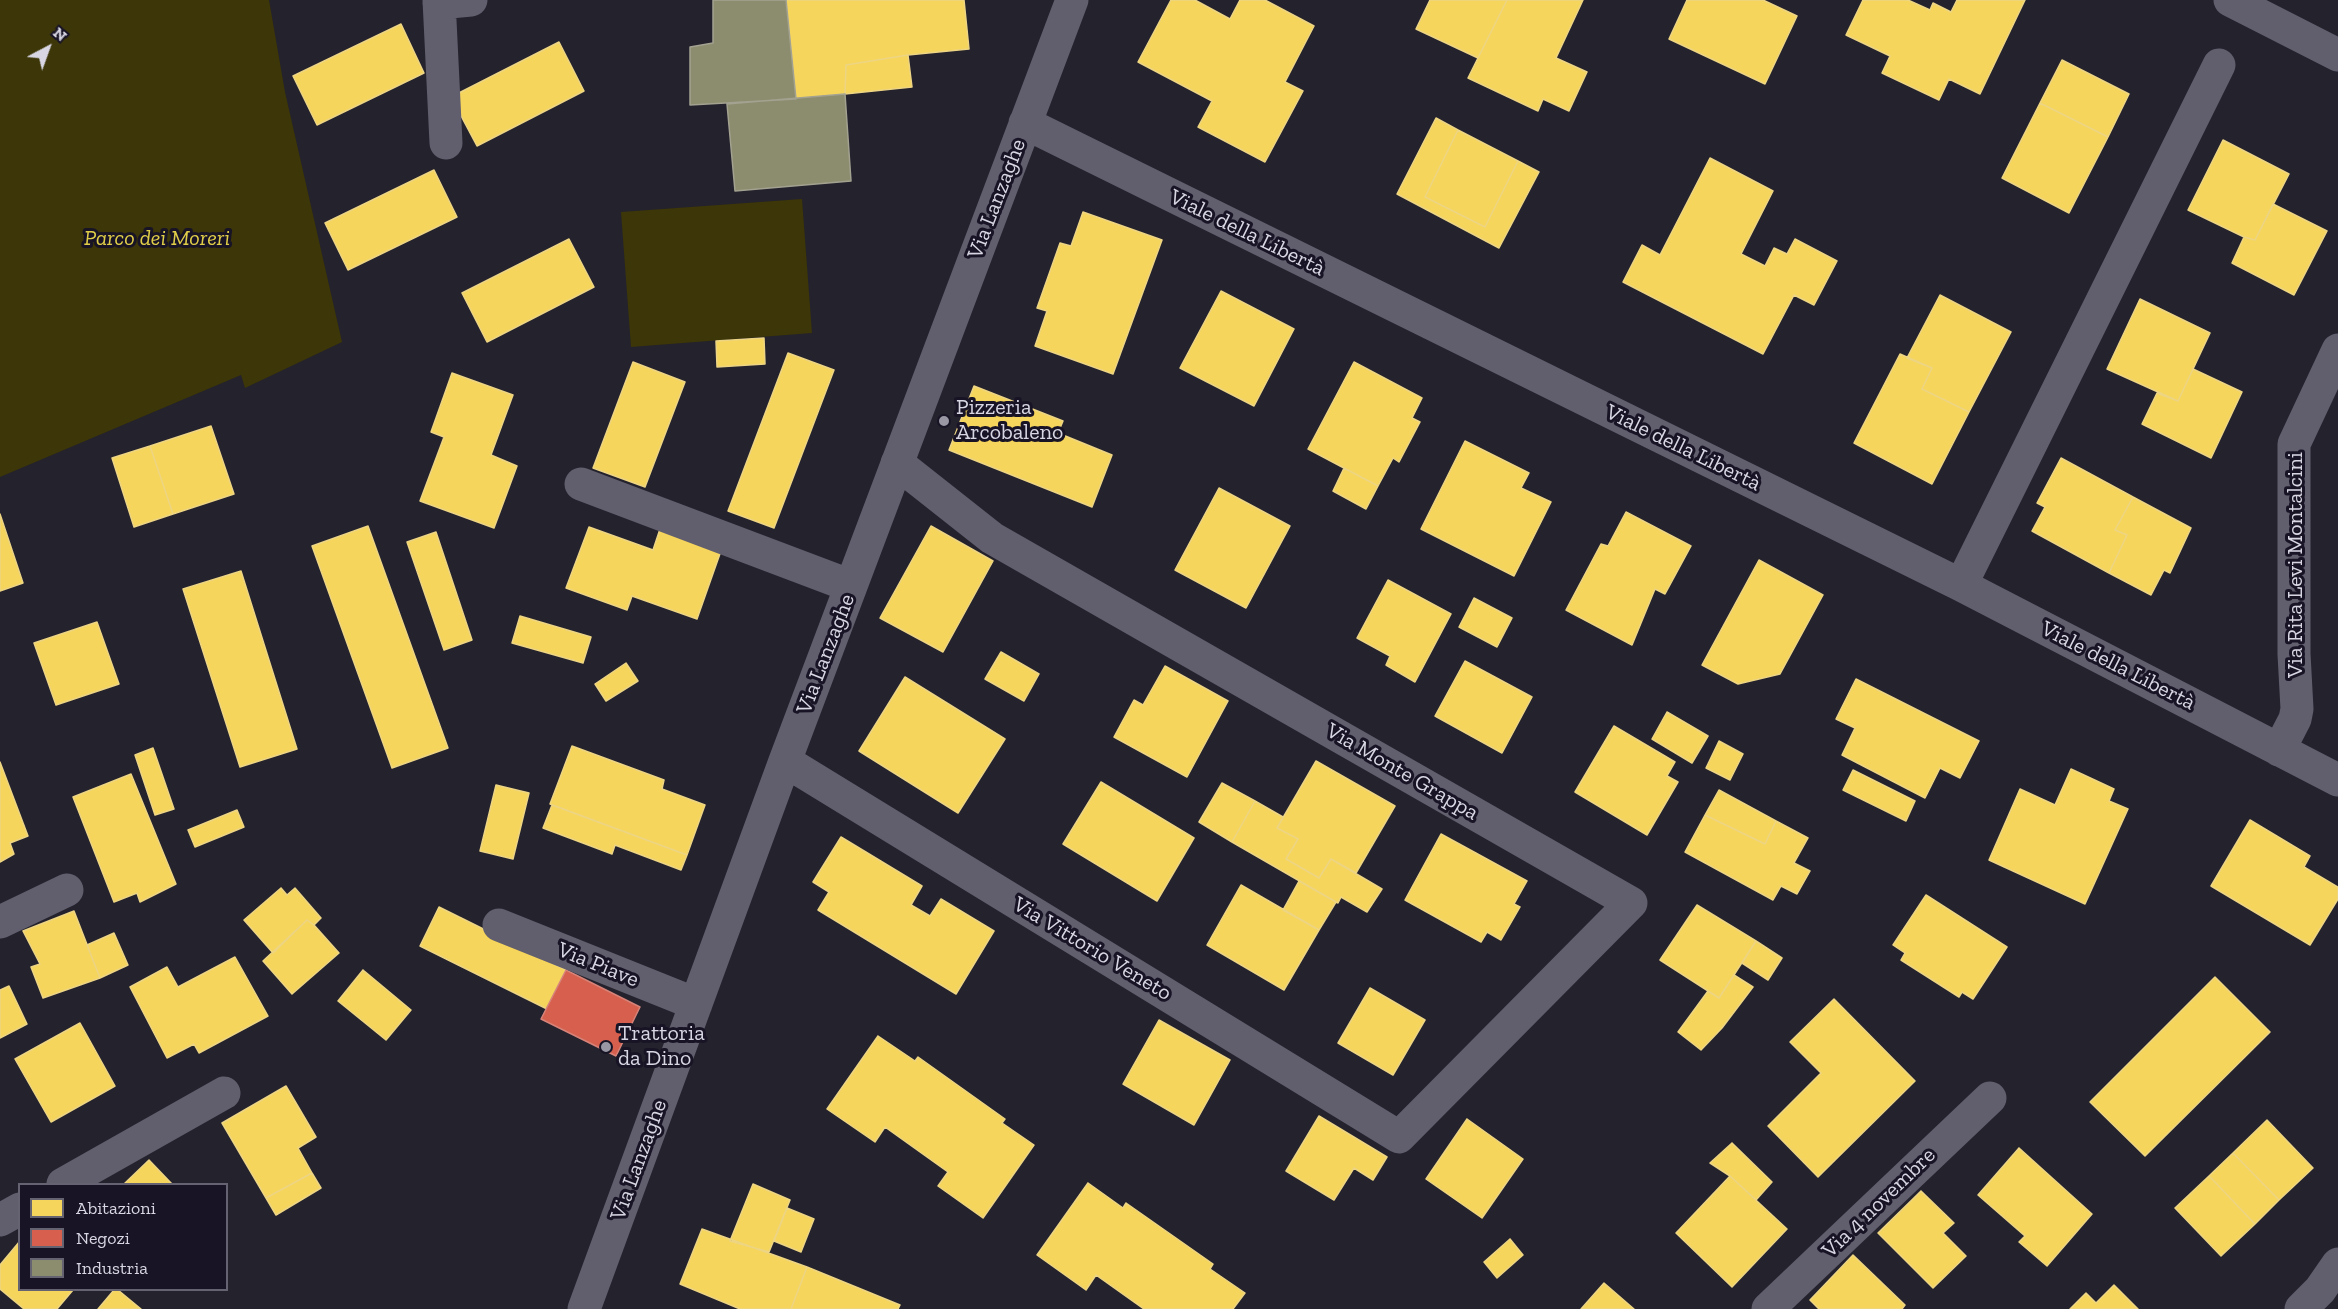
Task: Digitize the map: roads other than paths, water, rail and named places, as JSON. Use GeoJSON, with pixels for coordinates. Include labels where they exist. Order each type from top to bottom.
{"type":"FeatureCollection","features":[{"type":"Feature","properties":{"kind":"street"},"geometry":{"type":"LineString","coordinates":[[446,143],[439,2],[471,0]]}},
{"type":"Feature","properties":{"kind":"street","name":"Via Lanzaghe"},"geometry":{"type":"LineString","coordinates":[[584,1309],[785,761],[1072,0]]}},
{"type":"Feature","properties":{"kind":"street"},"geometry":{"type":"LineString","coordinates":[[2230,0],[2338,55]]}},
{"type":"Feature","properties":{"kind":"street"},"geometry":{"type":"LineString","coordinates":[[1961,585],[2219,65]]}},
{"type":"Feature","properties":{"kind":"street","name":"Viale della Libertà"},"geometry":{"type":"LineString","coordinates":[[1025,123],[1961,585],[2338,780]]}},
{"type":"Feature","properties":{"kind":"street","name":"Via Rita Levi Montalcini"},"geometry":{"type":"LineString","coordinates":[[2279,750],[2295,719],[2297,709],[2294,642],[2294,444],[2338,350]]}},
{"type":"Feature","properties":{"kind":"street","name":"Via Monte Grappa"},"geometry":{"type":"LineString","coordinates":[[897,463],[992,538],[1630,903],[1400,1137]]}},
{"type":"Feature","properties":{"kind":"street"},"geometry":{"type":"LineString","coordinates":[[581,484],[851,586]]}},
{"type":"Feature","properties":{"kind":"street","name":"Via Vittorio Veneto"},"geometry":{"type":"LineString","coordinates":[[785,761],[1400,1137]]}},
{"type":"Feature","properties":{"kind":"street"},"geometry":{"type":"LineString","coordinates":[[0,922],[67,890]]}},
{"type":"Feature","properties":{"kind":"street","name":"Via Piave"},"geometry":{"type":"LineString","coordinates":[[499,925],[696,1004]]}},
{"type":"Feature","properties":{"kind":"street"},"geometry":{"type":"LineString","coordinates":[[66,1183],[224,1093]]}},
{"type":"Feature","properties":{"kind":"street","name":"Via 4 novembre"},"geometry":{"type":"LineString","coordinates":[[1768,1309],[1990,1098]]}},
{"type":"Feature","properties":{"kind":"street"},"geometry":{"type":"LineString","coordinates":[[0,1220],[18,1210]]}},
{"type":"Feature","properties":{"kind":"street"},"geometry":{"type":"LineString","coordinates":[[2301,1309],[2320,1290],[2338,1264]]}},
{"type":"Feature","properties":{"kind":"place","name":"Pizzeria Arcobaleno"},"geometry":{"type":"Point","coordinates":[944,421]}},
{"type":"Feature","properties":{"kind":"place","name":"Trattoria da Dino"},"geometry":{"type":"Point","coordinates":[606,1047]}},
{"type":"Feature","properties":{"kind":"park label","name":"Parco dei Moreri"},"geometry":{"type":"Point","coordinates":[157,239]}}]}
